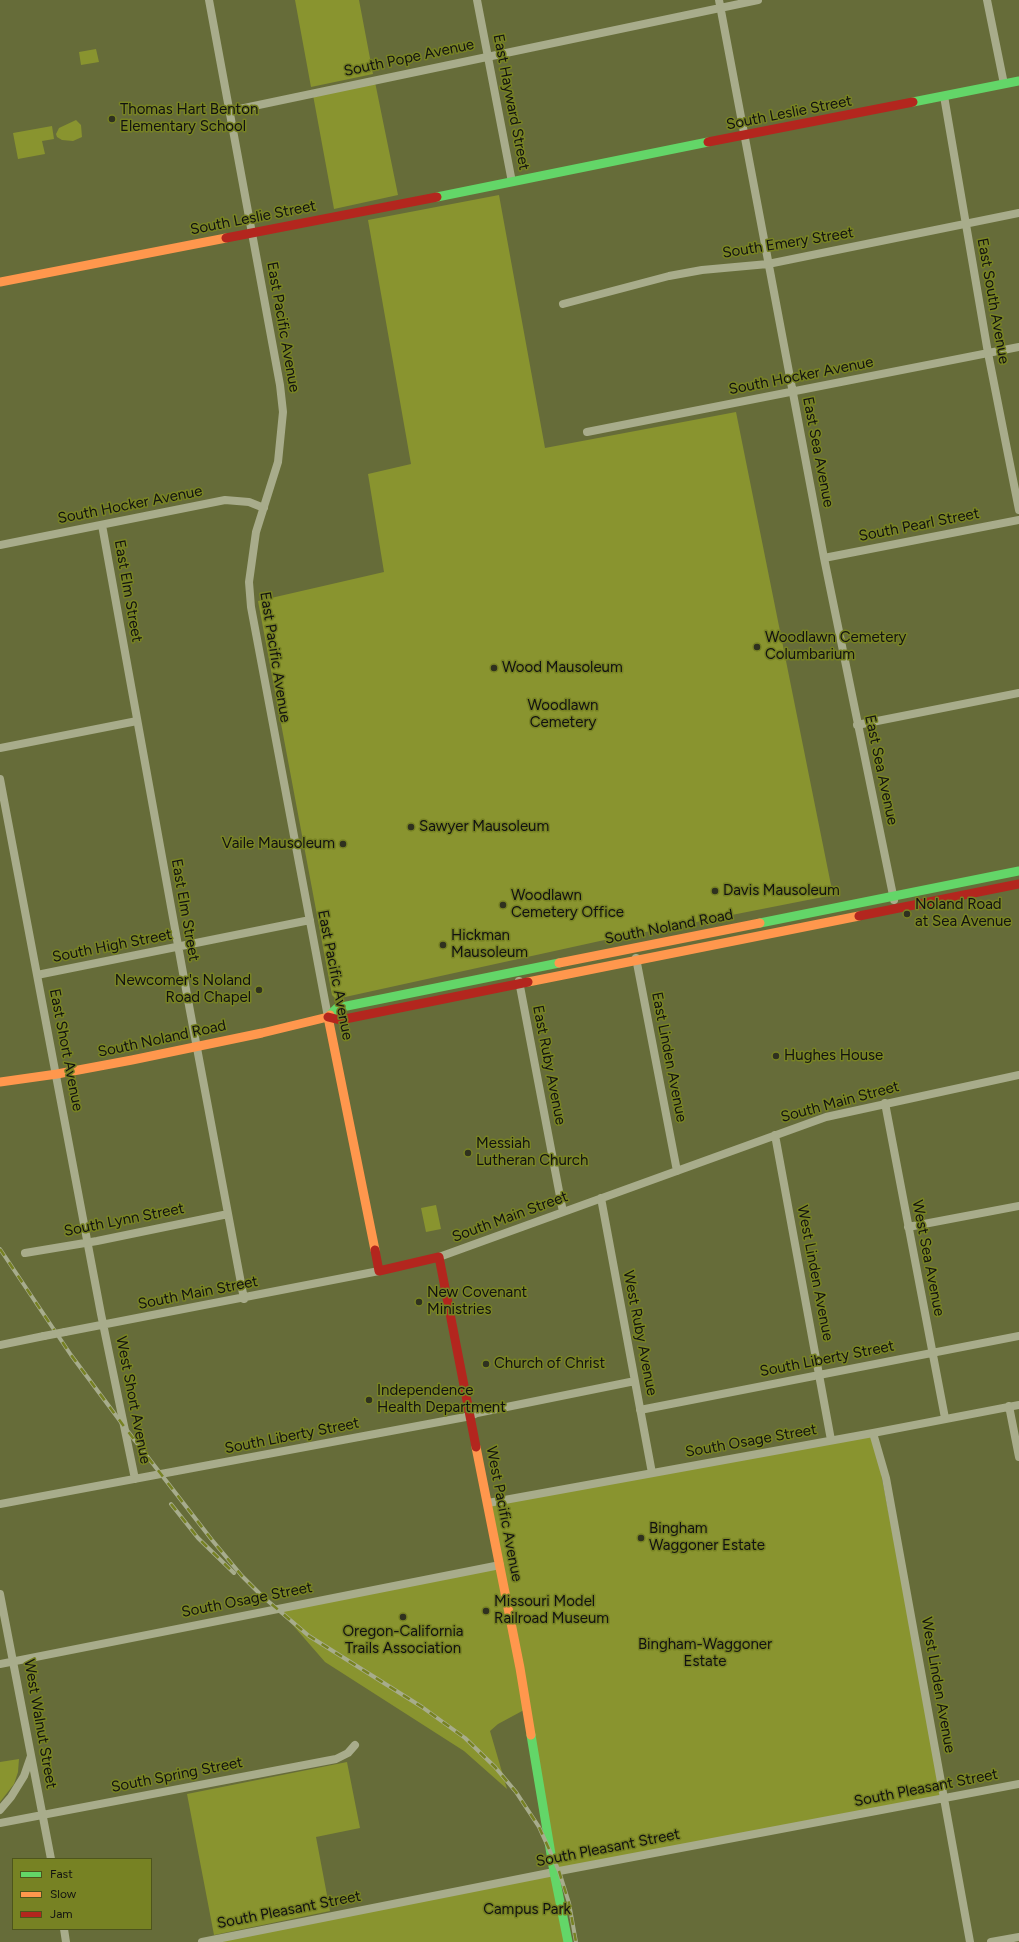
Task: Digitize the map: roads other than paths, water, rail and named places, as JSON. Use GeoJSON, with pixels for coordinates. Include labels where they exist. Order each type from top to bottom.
{"type":"FeatureCollection","features":[{"type":"Feature","properties":{"kind":"street","name":"East Pacific Avenue"},"geometry":{"type":"LineString","coordinates":[[209,0],[280,385],[283,412],[278,462],[256,532],[249,582],[250,607],[328,1017],[379,1271]]}},
{"type":"Feature","properties":{"kind":"street","name":"East Hayward Street"},"geometry":{"type":"LineString","coordinates":[[477,0],[512,182],[563,171]]}},
{"type":"Feature","properties":{"kind":"street","name":"South Pope Avenue"},"geometry":{"type":"LineString","coordinates":[[230,111],[720,4],[758,0]]}},
{"type":"Feature","properties":{"kind":"street"},"geometry":{"type":"LineString","coordinates":[[987,0],[1004,84]]}},
{"type":"Feature","properties":{"kind":"street","name":"East Sea Avenue"},"geometry":{"type":"LineString","coordinates":[[720,4],[824,558],[857,725],[896,909]]}},
{"type":"Feature","properties":{"kind":"street","name":"South Leslie Street"},"geometry":{"type":"LineString","coordinates":[[563,171],[1019,81]]}},
{"type":"Feature","properties":{"kind":"street","name":"East South Avenue"},"geometry":{"type":"LineString","coordinates":[[944,96],[988,353],[1019,510]]}},
{"type":"Feature","properties":{"kind":"street","name":"South Leslie Street"},"geometry":{"type":"LineString","coordinates":[[0,282],[512,182]]}},
{"type":"Feature","properties":{"kind":"street","name":"South Emery Street"},"geometry":{"type":"LineString","coordinates":[[563,304],[669,276],[768,264],[1019,213]]}},
{"type":"Feature","properties":{"kind":"street","name":"South Hocker Avenue"},"geometry":{"type":"LineString","coordinates":[[587,432],[792,393],[1019,347]]}},
{"type":"Feature","properties":{"kind":"street","name":"South Hocker Avenue"},"geometry":{"type":"LineString","coordinates":[[0,545],[225,500],[249,502],[264,508]]}},
{"type":"Feature","properties":{"kind":"street","name":"South Pearl Street"},"geometry":{"type":"LineString","coordinates":[[824,558],[1019,520]]}},
{"type":"Feature","properties":{"kind":"street","name":"East Elm Street"},"geometry":{"type":"LineString","coordinates":[[102,525],[136,721],[244,1298]]}},
{"type":"Feature","properties":{"kind":"street"},"geometry":{"type":"LineString","coordinates":[[857,725],[1019,693]]}},
{"type":"Feature","properties":{"kind":"street"},"geometry":{"type":"LineString","coordinates":[[0,748],[136,721]]}},
{"type":"Feature","properties":{"kind":"street","name":"East Short Avenue"},"geometry":{"type":"LineString","coordinates":[[0,779],[36,975],[57,1074],[103,1326]]}},
{"type":"Feature","properties":{"kind":"street","name":"South Noland Road"},"geometry":{"type":"LineString","coordinates":[[328,1017],[338,1008],[517,970],[635,948],[1019,871]]}},
{"type":"Feature","properties":{"kind":"street","name":"South Noland Road"},"geometry":{"type":"LineString","coordinates":[[0,1082],[57,1074],[262,1033],[328,1017],[340,1020],[1019,884]]}},
{"type":"Feature","properties":{"kind":"street","name":"South High Street"},"geometry":{"type":"LineString","coordinates":[[36,975],[310,920]]}},
{"type":"Feature","properties":{"kind":"street","name":"East Linden Avenue"},"geometry":{"type":"LineString","coordinates":[[635,948],[677,1171]]}},
{"type":"Feature","properties":{"kind":"street","name":"East Ruby Avenue"},"geometry":{"type":"LineString","coordinates":[[517,970],[563,1212]]}},
{"type":"Feature","properties":{"kind":"street","name":"South Main Street"},"geometry":{"type":"LineString","coordinates":[[0,1344],[103,1326],[379,1271],[439,1257],[826,1117],[1019,1075]]}},
{"type":"Feature","properties":{"kind":"street","name":"West Sea Avenue"},"geometry":{"type":"LineString","coordinates":[[885,1103],[945,1418]]}},
{"type":"Feature","properties":{"kind":"street","name":"West Linden Avenue"},"geometry":{"type":"LineString","coordinates":[[775,1135],[831,1440]]}},
{"type":"Feature","properties":{"kind":"street","name":"West Ruby Avenue"},"geometry":{"type":"LineString","coordinates":[[601,1198],[652,1472]]}},
{"type":"Feature","properties":{"kind":"street"},"geometry":{"type":"LineString","coordinates":[[908,1227],[1019,1206]]}},
{"type":"Feature","properties":{"kind":"street","name":"South Lynn Street"},"geometry":{"type":"LineString","coordinates":[[25,1253],[228,1214]]}},
{"type":"Feature","properties":{"kind":"street","name":"West Pacific Avenue"},"geometry":{"type":"LineString","coordinates":[[439,1257],[521,1675],[554,1872],[568,1942]]}},
{"type":"Feature","properties":{"kind":"street","name":"West Short Avenue"},"geometry":{"type":"LineString","coordinates":[[103,1326],[135,1480]]}},
{"type":"Feature","properties":{"kind":"street","name":"South Liberty Street"},"geometry":{"type":"LineString","coordinates":[[640,1410],[1019,1336]]}},
{"type":"Feature","properties":{"kind":"street","name":"South Liberty Street"},"geometry":{"type":"LineString","coordinates":[[0,1504],[135,1480],[471,1416],[477,1412],[635,1381]]}},
{"type":"Feature","properties":{"kind":"street","name":"South Osage Street"},"geometry":{"type":"LineString","coordinates":[[488,1503],[1019,1405]]}},
{"type":"Feature","properties":{"kind":"street"},"geometry":{"type":"LineString","coordinates":[[1009,1406],[1019,1457]]}},
{"type":"Feature","properties":{"kind":"street","name":"West Linden Avenue"},"geometry":{"type":"LineString","coordinates":[[873,1433],[886,1478],[970,1942]]}},
{"type":"Feature","properties":{"kind":"street","name":"South Osage Street"},"geometry":{"type":"LineString","coordinates":[[0,1664],[500,1566]]}},
{"type":"Feature","properties":{"kind":"street","name":"West Walnut Street"},"geometry":{"type":"LineString","coordinates":[[0,1594],[51,1858]]}},
{"type":"Feature","properties":{"kind":"street","name":"South Spring Street"},"geometry":{"type":"LineString","coordinates":[[0,1824],[336,1759],[348,1753],[355,1745]]}},
{"type":"Feature","properties":{"kind":"street"},"geometry":{"type":"LineString","coordinates":[[0,1810],[11,1797],[24,1776],[31,1756]]}},
{"type":"Feature","properties":{"kind":"street","name":"South Pleasant Street"},"geometry":{"type":"LineString","coordinates":[[202,1942],[554,1872],[1019,1784]]}},
{"type":"Feature","properties":{"kind":"street"},"geometry":{"type":"LineString","coordinates":[[64,1930],[66,1942]]}},
{"type":"Feature","properties":{"kind":"street"},"geometry":{"type":"LineString","coordinates":[[991,1942],[1019,1937]]}},
{"type":"Feature","properties":{"kind":"railway"},"geometry":{"type":"LineString","coordinates":[[0,1249],[71,1355],[126,1429],[212,1540],[242,1576],[262,1596],[309,1636],[422,1707],[465,1738],[495,1767],[516,1792],[539,1827],[559,1871],[569,1903],[576,1942]]}},
{"type":"Feature","properties":{"kind":"railway"},"geometry":{"type":"LineString","coordinates":[[171,1504],[198,1538],[234,1573]]}},
{"type":"Feature","properties":{"kind":"place","name":"Thomas Hart Benton Elementary School"},"geometry":{"type":"Point","coordinates":[112,119]}},
{"type":"Feature","properties":{"kind":"place","name":"Woodlawn Cemetery Columbarium"},"geometry":{"type":"Point","coordinates":[757,647]}},
{"type":"Feature","properties":{"kind":"place","name":"Wood Mausoleum"},"geometry":{"type":"Point","coordinates":[494,668]}},
{"type":"Feature","properties":{"kind":"place","name":"Sawyer Mausoleum"},"geometry":{"type":"Point","coordinates":[411,827]}},
{"type":"Feature","properties":{"kind":"place","name":"Vaile Mausoleum"},"geometry":{"type":"Point","coordinates":[343,844]}},
{"type":"Feature","properties":{"kind":"place","name":"Davis Mausoleum"},"geometry":{"type":"Point","coordinates":[715,891]}},
{"type":"Feature","properties":{"kind":"place","name":"Woodlawn Cemetery Office"},"geometry":{"type":"Point","coordinates":[503,905]}},
{"type":"Feature","properties":{"kind":"place","name":"Noland Road at Sea Avenue"},"geometry":{"type":"Point","coordinates":[907,914]}},
{"type":"Feature","properties":{"kind":"place","name":"Hickman Mausoleum"},"geometry":{"type":"Point","coordinates":[443,945]}},
{"type":"Feature","properties":{"kind":"place","name":"Newcomer's Noland Road Chapel"},"geometry":{"type":"Point","coordinates":[259,990]}},
{"type":"Feature","properties":{"kind":"place","name":"Hughes House"},"geometry":{"type":"Point","coordinates":[776,1056]}},
{"type":"Feature","properties":{"kind":"place","name":"Messiah Lutheran Church"},"geometry":{"type":"Point","coordinates":[468,1153]}},
{"type":"Feature","properties":{"kind":"place","name":"New Covenant Ministries"},"geometry":{"type":"Point","coordinates":[419,1302]}},
{"type":"Feature","properties":{"kind":"place","name":"Church of Christ"},"geometry":{"type":"Point","coordinates":[486,1364]}},
{"type":"Feature","properties":{"kind":"place","name":"Independence Health Department"},"geometry":{"type":"Point","coordinates":[369,1400]}},
{"type":"Feature","properties":{"kind":"place","name":"Bingham Waggoner Estate"},"geometry":{"type":"Point","coordinates":[641,1538]}},
{"type":"Feature","properties":{"kind":"place","name":"Missouri Model Railroad Museum"},"geometry":{"type":"Point","coordinates":[486,1611]}},
{"type":"Feature","properties":{"kind":"place","name":"Oregon-California Trails Association"},"geometry":{"type":"Point","coordinates":[403,1617]}},
{"type":"Feature","properties":{"kind":"park label","name":"Woodlawn Cemetery"},"geometry":{"type":"Point","coordinates":[563,714]}},
{"type":"Feature","properties":{"kind":"park label","name":"Bingham-Waggoner Estate"},"geometry":{"type":"Point","coordinates":[705,1654]}},
{"type":"Feature","properties":{"kind":"park label","name":"Campus Park"},"geometry":{"type":"Point","coordinates":[527,1910]}}]}
